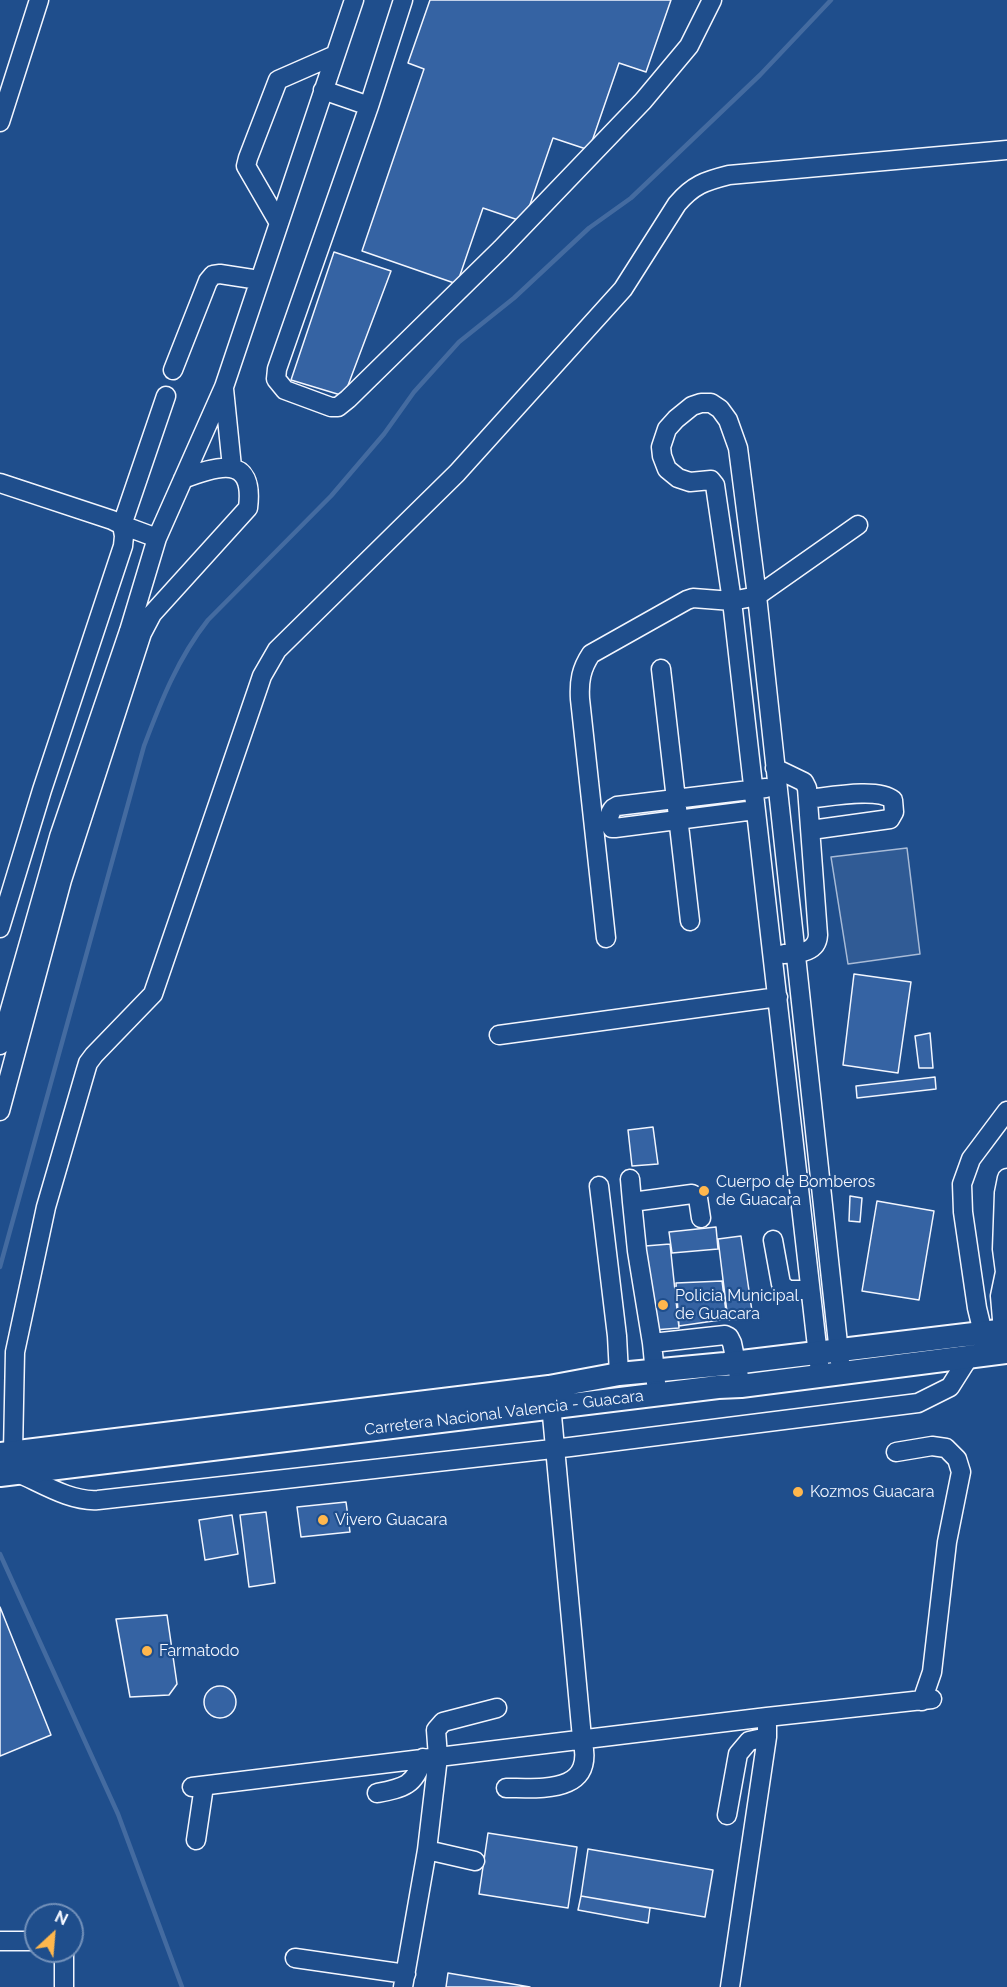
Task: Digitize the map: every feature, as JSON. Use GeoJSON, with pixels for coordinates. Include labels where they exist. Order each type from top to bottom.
{"type":"FeatureCollection","features":[{"type":"Feature","properties":{"kind":"main road","name":"Carretera Nacional Valencia - Guacara"},"geometry":{"type":"LineString","coordinates":[[550,1397],[620,1374],[736,1363],[828,1351],[1000,1336]]}},
{"type":"Feature","properties":{"kind":"main road","name":"Carretera Nacional Valencia - Guacara"},"geometry":{"type":"LineString","coordinates":[[8,1464],[550,1397],[657,1395],[969,1357],[1000,1336]]}},
{"type":"Feature","properties":{"kind":"street"},"geometry":{"type":"LineString","coordinates":[[0,122],[39,0]]}},
{"type":"Feature","properties":{"kind":"street"},"geometry":{"type":"LineString","coordinates":[[0,1045],[59,837],[129,631],[157,538],[224,387],[354,0]]}},
{"type":"Feature","properties":{"kind":"street"},"geometry":{"type":"LineString","coordinates":[[403,0],[369,106],[277,369],[276,379],[285,390],[331,407],[338,407],[501,249],[643,101],[689,46],[712,0]]}},
{"type":"Feature","properties":{"kind":"street"},"geometry":{"type":"LineString","coordinates":[[279,223],[246,166],[248,158],[278,80],[335,55]]}},
{"type":"Feature","properties":{"kind":"street"},"geometry":{"type":"LineString","coordinates":[[323,90],[369,106]]}},
{"type":"Feature","properties":{"kind":"street"},"geometry":{"type":"LineString","coordinates":[[969,1357],[950,1387],[918,1403],[554,1449],[86,1501],[75,1498],[8,1464],[7,1429],[15,1352],[46,1207],[88,1063],[153,994],[262,676],[277,650],[457,472],[623,289],[687,191],[702,182],[729,175],[1007,150]]}},
{"type":"Feature","properties":{"kind":"street"},"geometry":{"type":"LineString","coordinates":[[173,370],[208,282],[213,275],[259,280]]}},
{"type":"Feature","properties":{"kind":"street"},"geometry":{"type":"LineString","coordinates":[[224,387],[232,467]]}},
{"type":"Feature","properties":{"kind":"street"},"geometry":{"type":"LineString","coordinates":[[0,928],[42,790],[123,546],[122,525],[166,396]]}},
{"type":"Feature","properties":{"kind":"street"},"geometry":{"type":"LineString","coordinates":[[828,1351],[810,1290],[732,601],[714,482],[711,480],[690,482],[678,478],[667,469],[662,456],[661,447],[667,429],[692,406],[701,403],[711,403],[720,409],[728,420],[738,448],[757,596],[795,953],[831,1374]]}},
{"type":"Feature","properties":{"kind":"street"},"geometry":{"type":"LineString","coordinates":[[0,1111],[62,880],[142,633],[152,614],[248,508],[249,498],[246,484],[242,474],[232,467],[220,467],[183,479]]}},
{"type":"Feature","properties":{"kind":"street"},"geometry":{"type":"LineString","coordinates":[[0,483],[157,538]]}},
{"type":"Feature","properties":{"kind":"street"},"geometry":{"type":"LineString","coordinates":[[606,938],[579,681],[591,654],[680,603],[693,598],[732,601],[757,596],[858,525]]}},
{"type":"Feature","properties":{"kind":"street"},"geometry":{"type":"LineString","coordinates":[[661,669],[690,921]]}},
{"type":"Feature","properties":{"kind":"street"},"geometry":{"type":"LineString","coordinates":[[755,810],[612,828],[609,824],[612,808],[676,798],[734,793],[753,789],[776,777],[804,782],[807,788],[811,830],[818,943],[813,949],[773,954]]}},
{"type":"Feature","properties":{"kind":"street"},"geometry":{"type":"LineString","coordinates":[[808,799],[871,794],[887,795],[892,800],[894,812],[890,819],[811,830]]}},
{"type":"Feature","properties":{"kind":"street"},"geometry":{"type":"LineString","coordinates":[[499,1035],[777,997]]}},
{"type":"Feature","properties":{"kind":"street"},"geometry":{"type":"LineString","coordinates":[[1000,1336],[977,1308],[963,1212],[962,1184],[971,1159],[1007,1111]]}},
{"type":"Feature","properties":{"kind":"street"},"geometry":{"type":"LineString","coordinates":[[1000,1336],[1000,1296],[1006,1274],[1002,1249],[1004,1193],[1007,1178]]}},
{"type":"Feature","properties":{"kind":"street"},"geometry":{"type":"LineString","coordinates":[[630,1179],[636,1251],[652,1342],[657,1395]]}},
{"type":"Feature","properties":{"kind":"street"},"geometry":{"type":"LineString","coordinates":[[599,1186],[620,1374]]}},
{"type":"Feature","properties":{"kind":"street"},"geometry":{"type":"LineString","coordinates":[[632,1202],[692,1194],[698,1198],[701,1218]]}},
{"type":"Feature","properties":{"kind":"street"},"geometry":{"type":"LineString","coordinates":[[773,1240],[781,1284],[788,1290],[810,1290]]}},
{"type":"Feature","properties":{"kind":"street"},"geometry":{"type":"LineString","coordinates":[[652,1342],[724,1335],[729,1337],[741,1386]]}},
{"type":"Feature","properties":{"kind":"street"},"geometry":{"type":"LineString","coordinates":[[690,1338],[701,1389]]}},
{"type":"Feature","properties":{"kind":"street"},"geometry":{"type":"LineString","coordinates":[[507,1788],[553,1788],[571,1781],[582,1769],[586,1752],[582,1738],[550,1397]]}},
{"type":"Feature","properties":{"kind":"street"},"geometry":{"type":"LineString","coordinates":[[196,1840],[198,1786],[582,1738],[927,1700],[947,1542],[961,1472],[957,1459],[946,1448],[932,1446],[896,1452]]}},
{"type":"Feature","properties":{"kind":"street"},"geometry":{"type":"LineString","coordinates":[[295,1958],[404,1981],[427,1850],[430,1757],[438,1725],[497,1708]]}},
{"type":"Feature","properties":{"kind":"street"},"geometry":{"type":"LineString","coordinates":[[730,1987],[767,1737],[767,1717]]}},
{"type":"Feature","properties":{"kind":"street"},"geometry":{"type":"LineString","coordinates":[[727,1815],[738,1754],[749,1740],[767,1737]]}},
{"type":"Feature","properties":{"kind":"street"},"geometry":{"type":"LineString","coordinates":[[377,1793],[399,1789],[415,1779],[430,1757]]}},
{"type":"Feature","properties":{"kind":"street"},"geometry":{"type":"LineString","coordinates":[[427,1850],[475,1861]]}},
{"type":"Feature","properties":{"kind":"street"},"geometry":{"type":"LineString","coordinates":[[0,1941],[24,1941]]}},
{"type":"Feature","properties":{"kind":"street"},"geometry":{"type":"LineString","coordinates":[[64,1963],[64,1987]]}},
{"type":"Feature","properties":{"kind":"shaded area"},"geometry":{"type":"Polygon","coordinates":[[[907,848],[920,954],[848,964],[831,857],[907,848]]]}},
{"type":"Feature","properties":{"kind":"building"},"geometry":{"type":"Polygon","coordinates":[[[430,0],[671,0],[646,72],[619,63],[589,150],[553,138],[524,222],[483,208],[457,284],[362,251],[424,69],[408,63],[430,0]]]}},
{"type":"Feature","properties":{"kind":"building"},"geometry":{"type":"Polygon","coordinates":[[[334,252],[391,271],[344,396],[291,380],[334,252]]]}},
{"type":"Feature","properties":{"kind":"building"},"geometry":{"type":"Polygon","coordinates":[[[854,974],[911,982],[898,1073],[843,1065],[854,974]]]}},
{"type":"Feature","properties":{"kind":"building"},"geometry":{"type":"Polygon","coordinates":[[[930,1033],[933,1068],[919,1068],[915,1036],[930,1033]]]}},
{"type":"Feature","properties":{"kind":"building"},"geometry":{"type":"Polygon","coordinates":[[[935,1077],[936,1089],[857,1098],[856,1086],[935,1077]]]}},
{"type":"Feature","properties":{"kind":"building"},"geometry":{"type":"Polygon","coordinates":[[[653,1127],[658,1164],[632,1166],[628,1130],[653,1127]]]}},
{"type":"Feature","properties":{"kind":"building"},"geometry":{"type":"Polygon","coordinates":[[[850,1196],[862,1198],[860,1222],[849,1221],[850,1196]]]}},
{"type":"Feature","properties":{"kind":"building"},"geometry":{"type":"Polygon","coordinates":[[[877,1201],[934,1211],[919,1300],[862,1291],[877,1201]]]}},
{"type":"Feature","properties":{"kind":"building"},"geometry":{"type":"Polygon","coordinates":[[[716,1227],[718,1249],[672,1253],[669,1232],[716,1227]]]}},
{"type":"Feature","properties":{"kind":"building"},"geometry":{"type":"Polygon","coordinates":[[[741,1236],[753,1318],[728,1320],[718,1239],[741,1236]]]}},
{"type":"Feature","properties":{"kind":"building"},"geometry":{"type":"Polygon","coordinates":[[[670,1244],[679,1328],[654,1330],[645,1246],[670,1244]]]}},
{"type":"Feature","properties":{"kind":"building"},"geometry":{"type":"Polygon","coordinates":[[[722,1281],[727,1319],[679,1326],[676,1283],[722,1281]]]}},
{"type":"Feature","properties":{"kind":"building","name":"Vivero Guacara"},"geometry":{"type":"Polygon","coordinates":[[[346,1502],[350,1532],[301,1537],[297,1507],[346,1502]]]}},
{"type":"Feature","properties":{"kind":"building"},"geometry":{"type":"Polygon","coordinates":[[[266,1512],[275,1583],[249,1587],[240,1515],[266,1512]]]}},
{"type":"Feature","properties":{"kind":"building"},"geometry":{"type":"Polygon","coordinates":[[[232,1515],[238,1554],[205,1560],[199,1520],[232,1515]]]}},
{"type":"Feature","properties":{"kind":"building"},"geometry":{"type":"Polygon","coordinates":[[[0,1607],[51,1735],[0,1756],[0,1607]]]}},
{"type":"Feature","properties":{"kind":"building","name":"Farmatodo"},"geometry":{"type":"Polygon","coordinates":[[[167,1615],[177,1684],[169,1695],[130,1697],[116,1619],[167,1615]]]}},
{"type":"Feature","properties":{"kind":"building"},"geometry":{"type":"Polygon","coordinates":[[[220,1686],[232,1690],[236,1702],[232,1714],[220,1718],[208,1714],[204,1702],[208,1690],[220,1686]]]}},
{"type":"Feature","properties":{"kind":"building"},"geometry":{"type":"Polygon","coordinates":[[[488,1833],[577,1847],[568,1908],[479,1894],[488,1833]]]}},
{"type":"Feature","properties":{"kind":"building"},"geometry":{"type":"Polygon","coordinates":[[[588,1849],[713,1870],[705,1917],[581,1896],[588,1849]]]}},
{"type":"Feature","properties":{"kind":"building"},"geometry":{"type":"Polygon","coordinates":[[[581,1896],[650,1908],[648,1923],[578,1910],[581,1896]]]}},
{"type":"Feature","properties":{"kind":"building"},"geometry":{"type":"Polygon","coordinates":[[[448,1973],[530,1987],[446,1987],[448,1973]]]}},
{"type":"Feature","properties":{"kind":"waterway"},"geometry":{"type":"LineString","coordinates":[[0,1267],[144,746],[171,680],[197,634],[208,620],[331,496],[384,434],[414,392],[459,342],[514,298],[589,228],[631,198],[760,75],[831,0]]}},
{"type":"Feature","properties":{"kind":"waterway"},"geometry":{"type":"LineString","coordinates":[[0,1554],[118,1814],[182,1987]]}},
{"type":"Feature","properties":{"kind":"place","name":"Cuerpo de Bomberos de Guacara"},"geometry":{"type":"Point","coordinates":[704,1191]}},
{"type":"Feature","properties":{"kind":"place","name":"Policia Municipal de Guacara"},"geometry":{"type":"Point","coordinates":[663,1305]}},
{"type":"Feature","properties":{"kind":"place","name":"Kozmos Guacara"},"geometry":{"type":"Point","coordinates":[798,1492]}},
{"type":"Feature","properties":{"kind":"place","name":"Vivero Guacara"},"geometry":{"type":"Point","coordinates":[323,1520]}},
{"type":"Feature","properties":{"kind":"place","name":"Farmatodo"},"geometry":{"type":"Point","coordinates":[147,1651]}}]}
